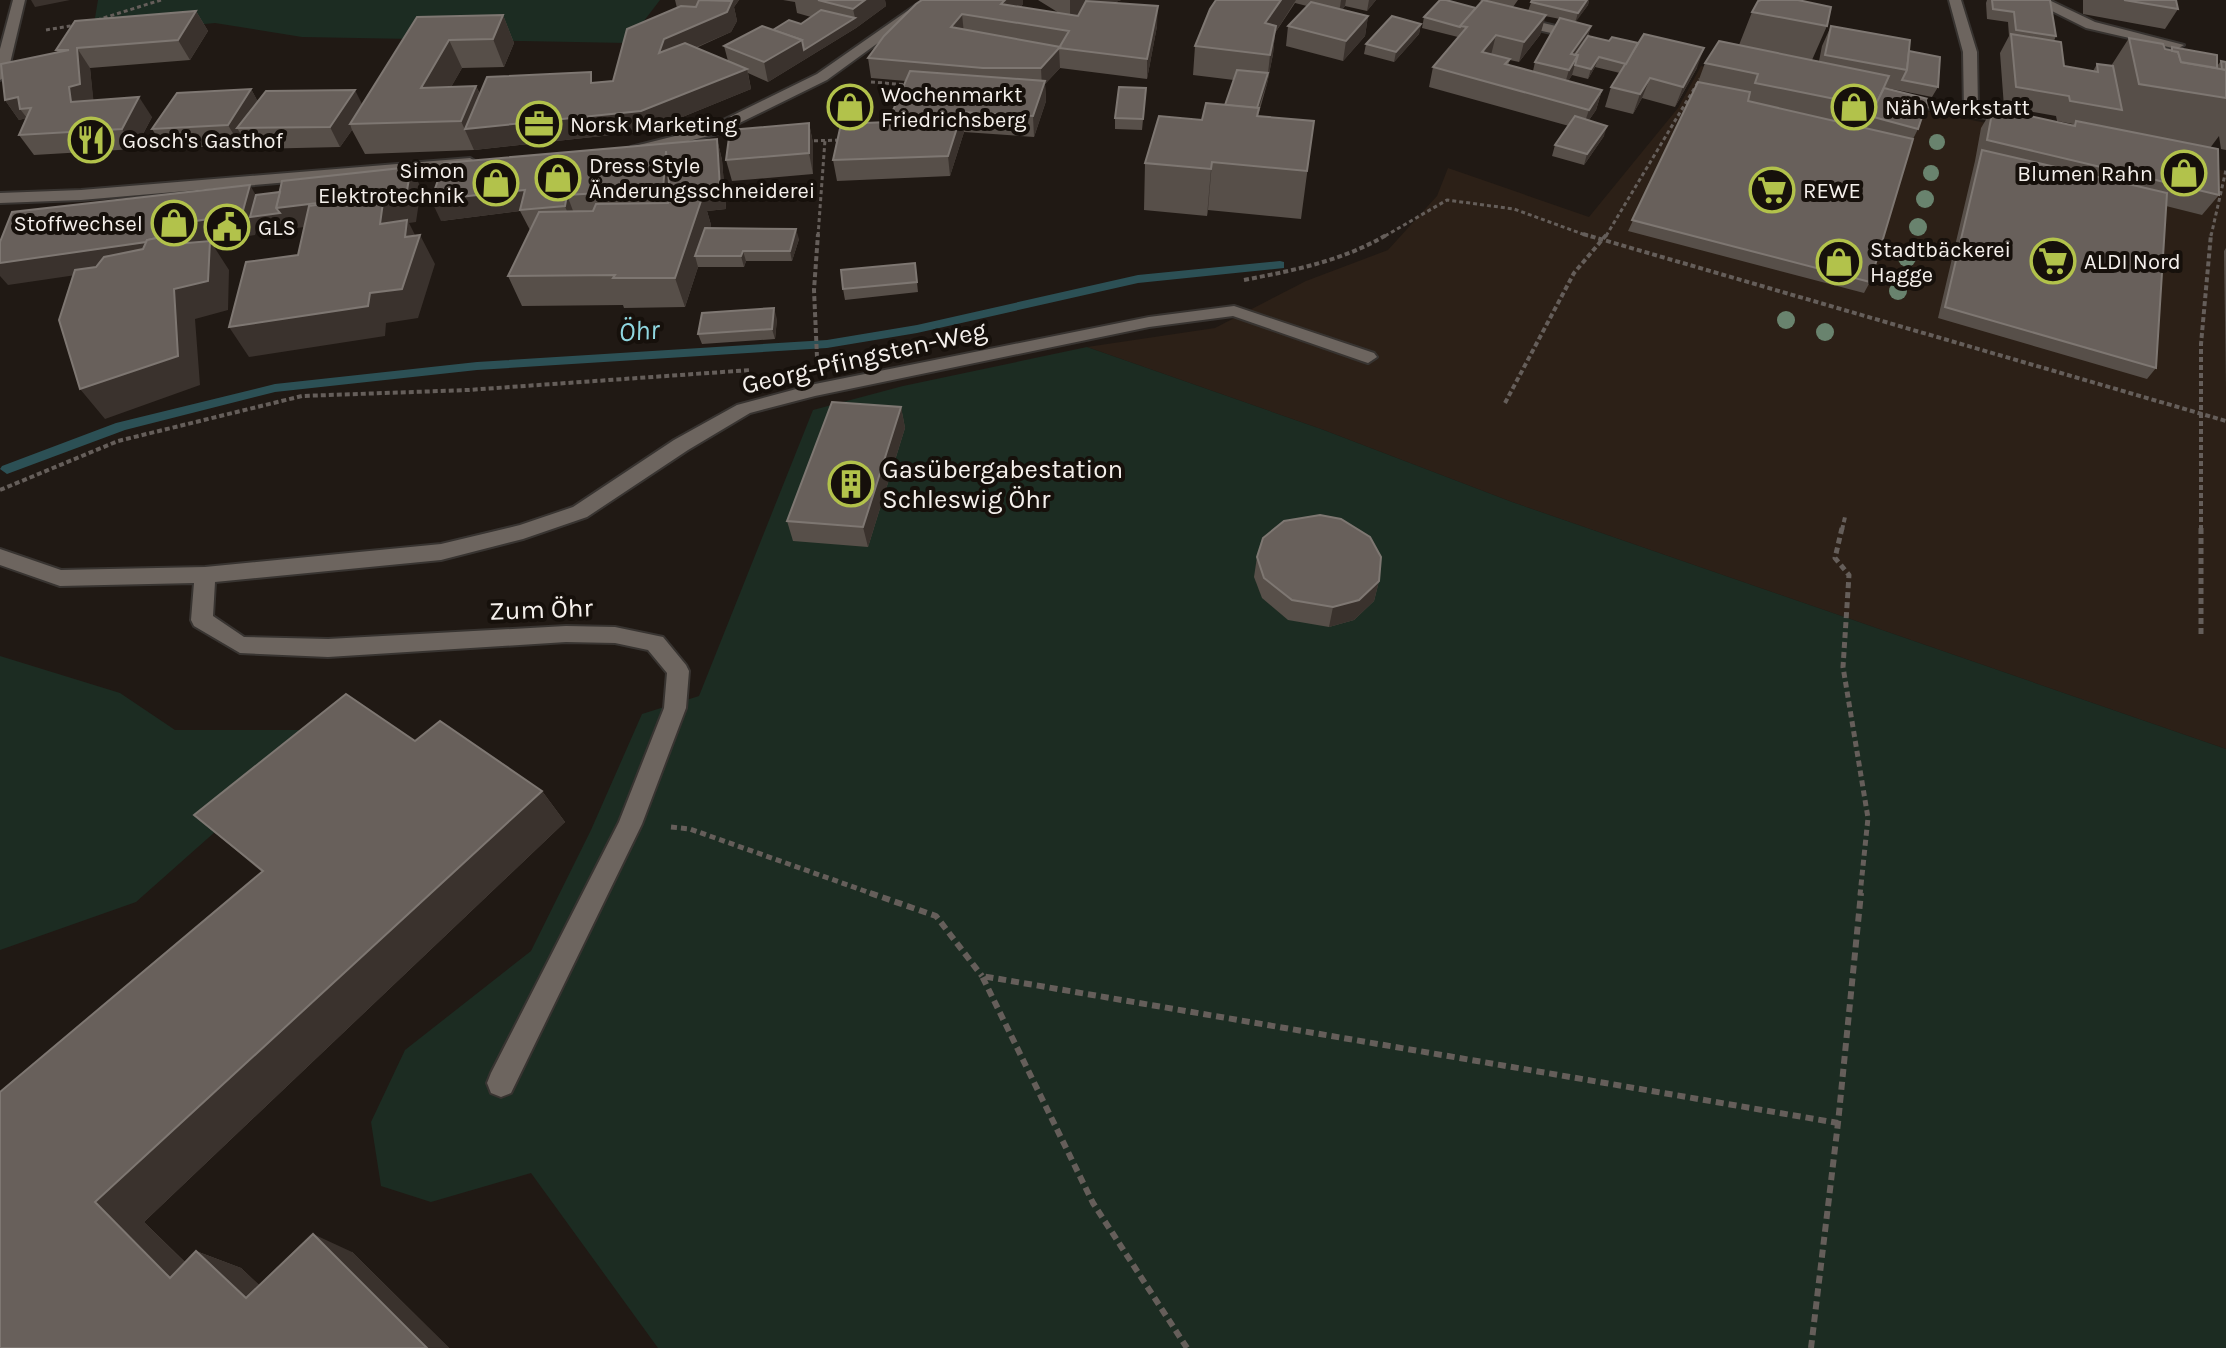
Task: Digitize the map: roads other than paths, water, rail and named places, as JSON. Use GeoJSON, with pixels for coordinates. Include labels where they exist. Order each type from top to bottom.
{"type":"FeatureCollection","features":[{"type":"Feature","properties":{"kind":"street"},"geometry":{"type":"LineString","coordinates":[[0,76],[19,0]]}},
{"type":"Feature","properties":{"kind":"street"},"geometry":{"type":"LineString","coordinates":[[626,151],[712,131],[822,77],[931,0]]}},
{"type":"Feature","properties":{"kind":"street"},"geometry":{"type":"LineString","coordinates":[[1955,0],[1970,52],[1971,112]]}},
{"type":"Feature","properties":{"kind":"street"},"geometry":{"type":"LineString","coordinates":[[2036,0],[2091,25],[2177,45]]}},
{"type":"Feature","properties":{"kind":"street"},"geometry":{"type":"LineString","coordinates":[[1503,18],[1591,38]]}},
{"type":"Feature","properties":{"kind":"street"},"geometry":{"type":"LineString","coordinates":[[1879,96],[2031,123]]}},
{"type":"Feature","properties":{"kind":"street"},"geometry":{"type":"LineString","coordinates":[[0,198],[81,195],[486,162]]}},
{"type":"Feature","properties":{"kind":"street","name":"Georg-Pfingsten-Weg"},"geometry":{"type":"LineString","coordinates":[[205,575],[441,552],[523,532],[580,512],[681,445],[744,409],[815,390],[1149,322],[1234,311],[1368,357]]}},
{"type":"Feature","properties":{"kind":"street"},"geometry":{"type":"LineString","coordinates":[[0,557],[60,578],[205,575]]}},
{"type":"Feature","properties":{"kind":"street","name":"Zum Öhr"},"geometry":{"type":"LineString","coordinates":[[205,575],[202,620],[240,645],[328,648],[566,634],[615,635],[655,643],[678,671],[675,708],[630,824],[501,1083]]}},
{"type":"Feature","properties":{"kind":"waterway","name":"Öhr"},"geometry":{"type":"LineString","coordinates":[[7,469],[121,426],[275,388],[477,366],[827,344],[917,329],[1138,279],[1280,265]]}},
{"type":"Feature","properties":{"kind":"place","name":"Wochenmarkt Friedrichsberg"},"geometry":{"type":"Point","coordinates":[850,107]}},
{"type":"Feature","properties":{"kind":"place","name":"Näh Werkstatt"},"geometry":{"type":"Point","coordinates":[1854,107]}},
{"type":"Feature","properties":{"kind":"place","name":"Norsk Marketing"},"geometry":{"type":"Point","coordinates":[539,124]}},
{"type":"Feature","properties":{"kind":"place","name":"Gosch's Gasthof"},"geometry":{"type":"Point","coordinates":[91,140]}},
{"type":"Feature","properties":{"kind":"place","name":"Blumen Rahn"},"geometry":{"type":"Point","coordinates":[2184,173]}},
{"type":"Feature","properties":{"kind":"place","name":"Dress Style Änderungsschneiderei"},"geometry":{"type":"Point","coordinates":[558,178]}},
{"type":"Feature","properties":{"kind":"place","name":"Simon Elektrotechnik"},"geometry":{"type":"Point","coordinates":[496,183]}},
{"type":"Feature","properties":{"kind":"place","name":"REWE"},"geometry":{"type":"Point","coordinates":[1772,190]}},
{"type":"Feature","properties":{"kind":"place","name":"Stoffwechsel"},"geometry":{"type":"Point","coordinates":[174,223]}},
{"type":"Feature","properties":{"kind":"place","name":"GLS"},"geometry":{"type":"Point","coordinates":[227,227]}},
{"type":"Feature","properties":{"kind":"place","name":"ALDI Nord"},"geometry":{"type":"Point","coordinates":[2053,261]}},
{"type":"Feature","properties":{"kind":"place","name":"Stadtbäckerei Hagge"},"geometry":{"type":"Point","coordinates":[1839,262]}},
{"type":"Feature","properties":{"kind":"place","name":"Gasübergabestation Schleswig Öhr"},"geometry":{"type":"Point","coordinates":[851,484]}}]}
